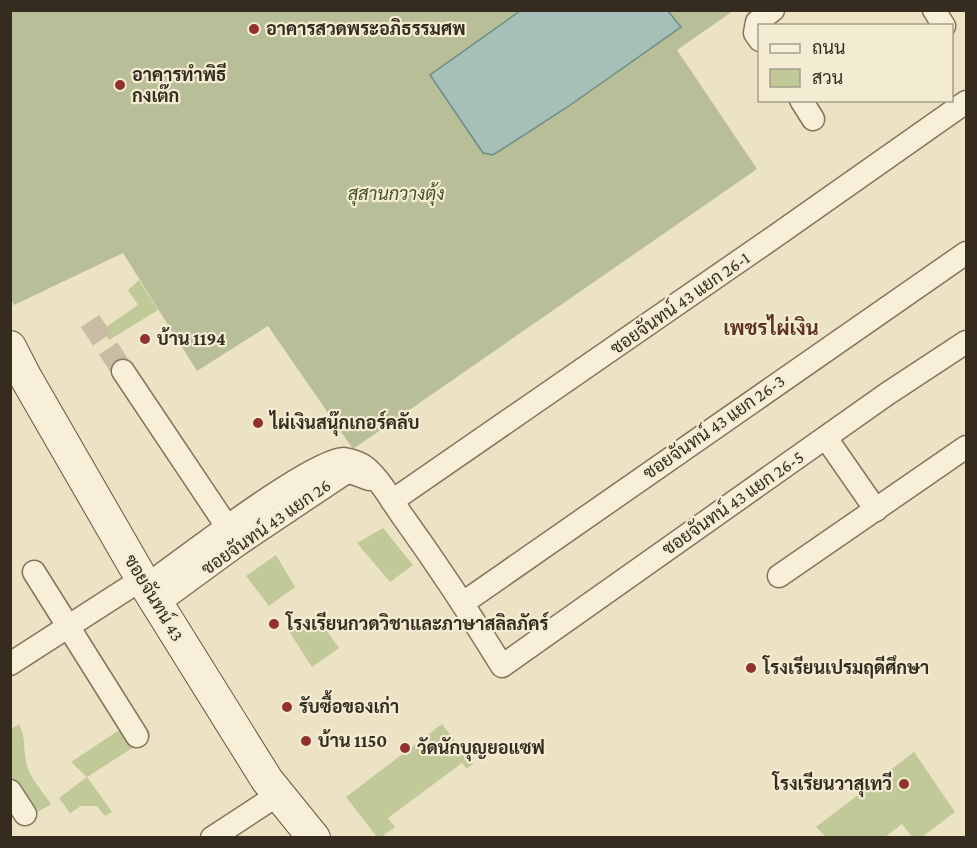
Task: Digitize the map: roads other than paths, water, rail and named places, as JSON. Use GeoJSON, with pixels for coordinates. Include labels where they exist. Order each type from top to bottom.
{"type":"FeatureCollection","features":[{"type":"Feature","properties":{"kind":"street"},"geometry":{"type":"LineString","coordinates":[[934,10],[943,24]]}},
{"type":"Feature","properties":{"kind":"street","name":"ซอยจันทน์ 43 แยก 26-1"},"geometry":{"type":"LineString","coordinates":[[386,493],[765,244],[966,102]]}},
{"type":"Feature","properties":{"kind":"street","name":"ซอยจันทน์ 43 แยก 26-3"},"geometry":{"type":"LineString","coordinates":[[463,603],[966,253]]}},
{"type":"Feature","properties":{"kind":"street","name":"ซอยจันทน์ 43 แยก 26-5"},"geometry":{"type":"LineString","coordinates":[[463,603],[502,666],[886,394],[966,342]]}},
{"type":"Feature","properties":{"kind":"street","name":"ซอยจันทน์ 43"},"geometry":{"type":"LineString","coordinates":[[10,348],[148,589],[267,780],[314,837]]}},
{"type":"Feature","properties":{"kind":"street","name":"ซอยจันทน์ 43 แยก 26"},"geometry":{"type":"LineString","coordinates":[[123,371],[233,536]]}},
{"type":"Feature","properties":{"kind":"street"},"geometry":{"type":"LineString","coordinates":[[826,438],[876,510]]}},
{"type":"Feature","properties":{"kind":"street"},"geometry":{"type":"LineString","coordinates":[[778,576],[966,447]]}},
{"type":"Feature","properties":{"kind":"street","name":"ซอยจันทน์ 43 แยก 26"},"geometry":{"type":"LineString","coordinates":[[10,664],[69,625],[148,589],[233,536],[268,511],[342,474],[350,472],[357,474],[386,493]]}},
{"type":"Feature","properties":{"kind":"street"},"geometry":{"type":"LineString","coordinates":[[386,493],[463,603]]}},
{"type":"Feature","properties":{"kind":"street"},"geometry":{"type":"LineString","coordinates":[[34,572],[137,736]]}},
{"type":"Feature","properties":{"kind":"street"},"geometry":{"type":"LineString","coordinates":[[10,792],[26,814]]}},
{"type":"Feature","properties":{"kind":"street"},"geometry":{"type":"LineString","coordinates":[[212,837],[279,794]]}},
{"type":"Feature","properties":{"kind":"water"},"geometry":{"type":"Polygon","coordinates":[[[520,11],[668,11],[681,27],[566,108],[493,155],[483,153],[430,75],[520,11]]]}},
{"type":"Feature","properties":{"kind":"tunnel"},"geometry":{"type":"LineString","coordinates":[[90,321],[123,371]]}},
{"type":"Feature","properties":{"kind":"place","name":"อาคารสวดพระอภิธรรมศพ"},"geometry":{"type":"Point","coordinates":[254,29]}},
{"type":"Feature","properties":{"kind":"place","name":"อาคารทำพิธี กงเต๊ก"},"geometry":{"type":"Point","coordinates":[120,85]}},
{"type":"Feature","properties":{"kind":"place","name":"บ้าน 1194"},"geometry":{"type":"Point","coordinates":[145,339]}},
{"type":"Feature","properties":{"kind":"place","name":"ไผ่เงินสนุ๊กเกอร์คลับ"},"geometry":{"type":"Point","coordinates":[258,423]}},
{"type":"Feature","properties":{"kind":"place","name":"โรงเรียนกวดวิชาและภาษาสลิลภัคร์"},"geometry":{"type":"Point","coordinates":[274,624]}},
{"type":"Feature","properties":{"kind":"place","name":"โรงเรียนเปรมฤดีศึกษา"},"geometry":{"type":"Point","coordinates":[751,668]}},
{"type":"Feature","properties":{"kind":"place","name":"รับซื้อของเก่า"},"geometry":{"type":"Point","coordinates":[287,707]}},
{"type":"Feature","properties":{"kind":"place","name":"บ้าน 1150"},"geometry":{"type":"Point","coordinates":[306,741]}},
{"type":"Feature","properties":{"kind":"place","name":"วัดนักบุญยอแซฟ"},"geometry":{"type":"Point","coordinates":[405,748]}},
{"type":"Feature","properties":{"kind":"place","name":"โรงเรียนวาสุเทวี"},"geometry":{"type":"Point","coordinates":[904,784]}},
{"type":"Feature","properties":{"kind":"district","name":"เพชรไผ่เงิน"},"geometry":{"type":"Point","coordinates":[771,328]}},
{"type":"Feature","properties":{"kind":"park label","name":"สุสานกวางตุ้ง"},"geometry":{"type":"Point","coordinates":[396,194]}}]}
